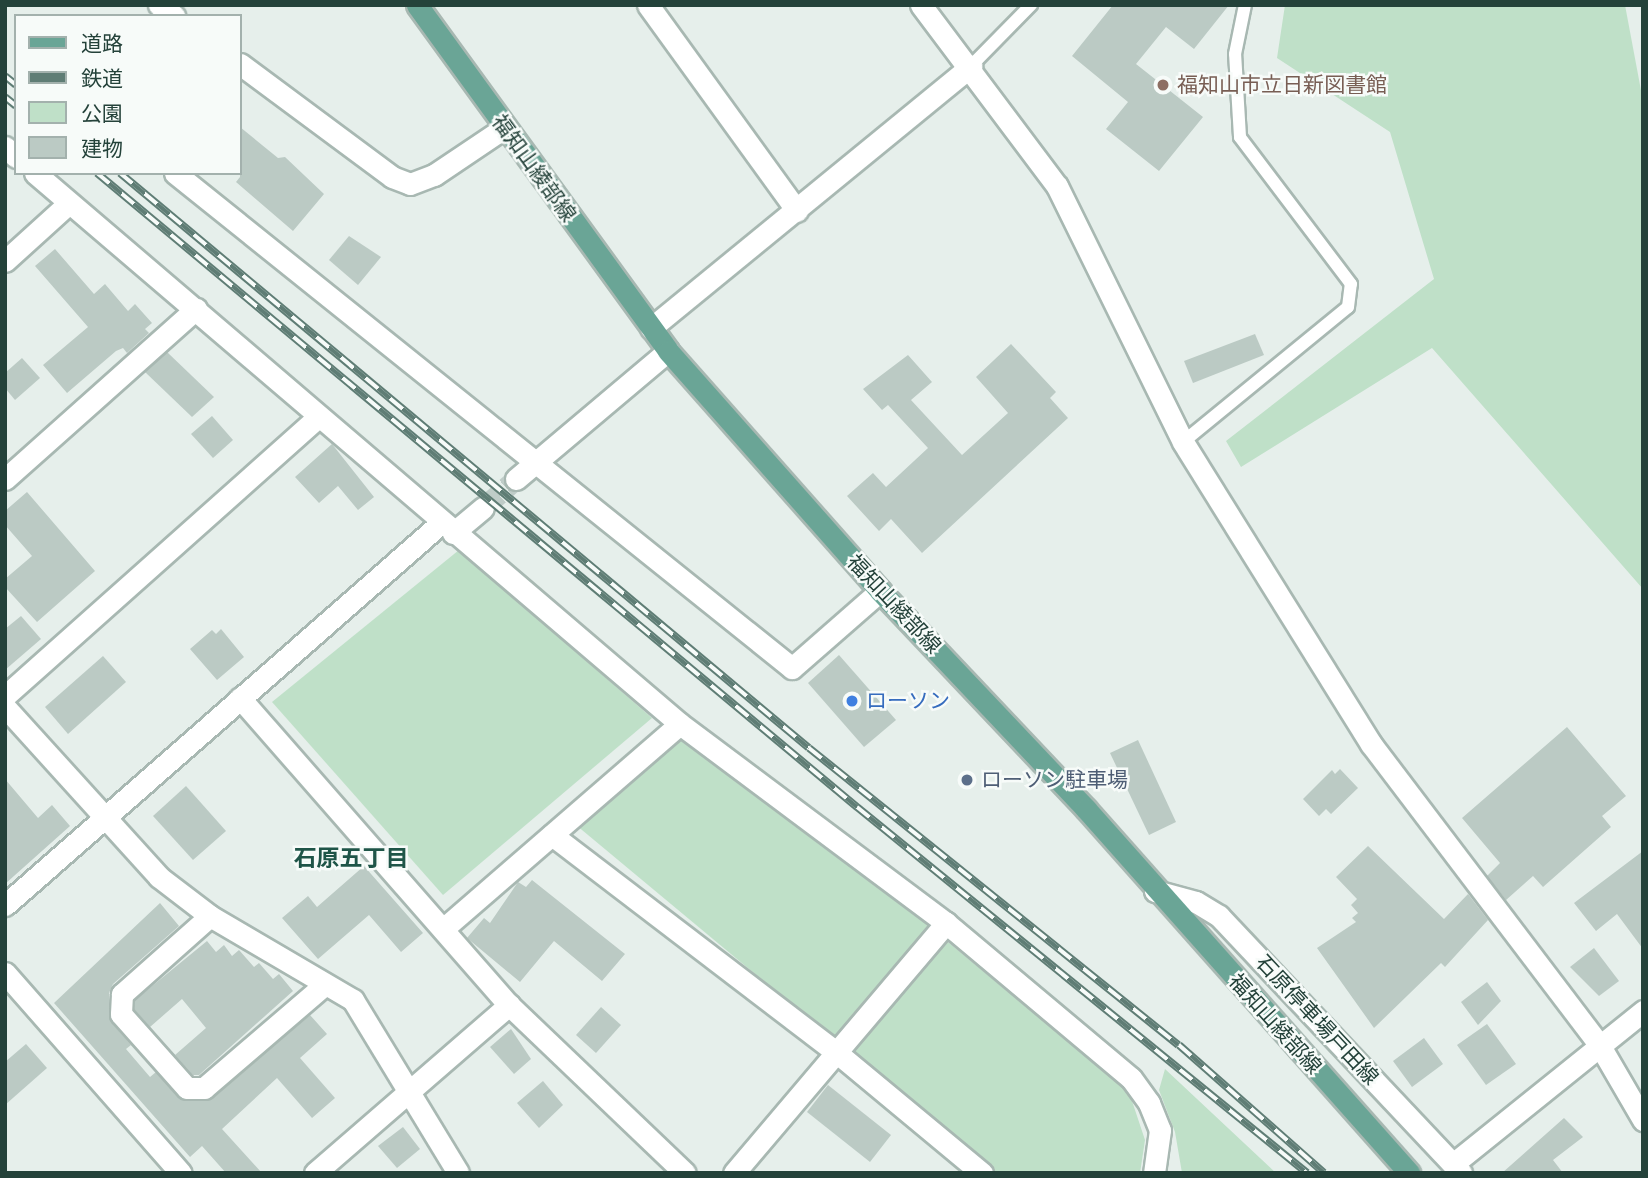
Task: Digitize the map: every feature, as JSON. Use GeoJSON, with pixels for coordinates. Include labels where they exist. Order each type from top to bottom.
{"type":"FeatureCollection","features":[{"type":"Feature","properties":{"kind":"main road","name":"福知山綾部線"},"geometry":{"type":"LineString","coordinates":[[417,5],[668,351],[880,591],[1086,809],[1155,891],[1409,1173]]}},
{"type":"Feature","properties":{"kind":"street"},"geometry":{"type":"LineString","coordinates":[[648,5],[797,211]]}},
{"type":"Feature","properties":{"kind":"street"},"geometry":{"type":"LineString","coordinates":[[921,5],[971,66],[1057,186],[1183,442],[1371,744],[1600,1046],[1643,1120]]}},
{"type":"Feature","properties":{"kind":"street"},"geometry":{"type":"LineString","coordinates":[[242,65],[392,177],[410,184],[434,175],[504,128]]}},
{"type":"Feature","properties":{"kind":"street"},"geometry":{"type":"LineString","coordinates":[[651,328],[971,66]]}},
{"type":"Feature","properties":{"kind":"street"},"geometry":{"type":"LineString","coordinates":[[37,175],[196,309],[317,417],[680,724],[946,923],[1131,1077],[1149,1103],[1160,1130],[1154,1173]]}},
{"type":"Feature","properties":{"kind":"street"},"geometry":{"type":"LineString","coordinates":[[177,175],[792,668],[880,591]]}},
{"type":"Feature","properties":{"kind":"street"},"geometry":{"type":"LineString","coordinates":[[5,261],[69,203]]}},
{"type":"Feature","properties":{"kind":"street"},"geometry":{"type":"LineString","coordinates":[[5,479],[196,309]]}},
{"type":"Feature","properties":{"kind":"street"},"geometry":{"type":"LineString","coordinates":[[516,479],[668,351]]}},
{"type":"Feature","properties":{"kind":"street"},"geometry":{"type":"LineString","coordinates":[[5,696],[317,417]]}},
{"type":"Feature","properties":{"kind":"street"},"geometry":{"type":"LineString","coordinates":[[5,905],[240,698],[448,527],[483,508]]}},
{"type":"Feature","properties":{"kind":"street"},"geometry":{"type":"LineString","coordinates":[[240,698],[509,1005],[685,1173]]}},
{"type":"Feature","properties":{"kind":"street"},"geometry":{"type":"LineString","coordinates":[[5,707],[103,819],[159,877],[210,916],[323,986],[353,1000],[458,1173]]}},
{"type":"Feature","properties":{"kind":"street"},"geometry":{"type":"LineString","coordinates":[[443,929],[680,724]]}},
{"type":"Feature","properties":{"kind":"street"},"geometry":{"type":"LineString","coordinates":[[552,835],[836,1052],[982,1173]]}},
{"type":"Feature","properties":{"kind":"street","name":"石原停車場戸田線"},"geometry":{"type":"LineString","coordinates":[[1155,891],[1196,902],[1219,916],[1452,1170]]}},
{"type":"Feature","properties":{"kind":"street"},"geometry":{"type":"LineString","coordinates":[[210,916],[122,994],[121,1014],[187,1088],[204,1088],[323,986]]}},
{"type":"Feature","properties":{"kind":"street"},"geometry":{"type":"LineString","coordinates":[[734,1173],[946,923]]}},
{"type":"Feature","properties":{"kind":"street"},"geometry":{"type":"LineString","coordinates":[[5,973],[181,1173]]}},
{"type":"Feature","properties":{"kind":"street"},"geometry":{"type":"LineString","coordinates":[[315,1173],[509,1005]]}},
{"type":"Feature","properties":{"kind":"street"},"geometry":{"type":"LineString","coordinates":[[1452,1170],[1643,1011]]}},
{"type":"Feature","properties":{"kind":"lane"},"geometry":{"type":"LineString","coordinates":[[971,66],[1031,5]]}},
{"type":"Feature","properties":{"kind":"lane"},"geometry":{"type":"LineString","coordinates":[[1183,442],[1348,307],[1351,284],[1240,137],[1236,54],[1245,5]]}},
{"type":"Feature","properties":{"kind":"green space"},"geometry":{"type":"Polygon","coordinates":[[[1285,5],[1625,5],[1643,101],[1643,589],[1432,348],[1241,467],[1226,441],[1434,279],[1390,132],[1277,58],[1285,5]]]}},
{"type":"Feature","properties":{"kind":"green space"},"geometry":{"type":"Polygon","coordinates":[[[459,550],[652,718],[443,895],[272,702],[459,550]]]}},
{"type":"Feature","properties":{"kind":"green space"},"geometry":{"type":"Polygon","coordinates":[[[686,725],[1129,1092],[1145,1140],[1140,1173],[994,1173],[576,825],[686,725]]]}},
{"type":"Feature","properties":{"kind":"green space"},"geometry":{"type":"Polygon","coordinates":[[[1165,1069],[1276,1173],[1182,1173],[1175,1132],[1159,1090],[1165,1069]]]}},
{"type":"Feature","properties":{"kind":"building"},"geometry":{"type":"Polygon","coordinates":[[[1113,5],[1229,5],[1194,49],[1166,27],[1136,64],[1203,117],[1159,171],[1106,129],[1128,102],[1072,56],[1113,5]]]}},
{"type":"Feature","properties":{"kind":"building"},"geometry":{"type":"Polygon","coordinates":[[[242,129],[278,158],[285,157],[324,194],[293,231],[236,182],[240,177],[242,129]]]}},
{"type":"Feature","properties":{"kind":"building"},"geometry":{"type":"Polygon","coordinates":[[[349,236],[381,257],[358,285],[329,260],[349,236]]]}},
{"type":"Feature","properties":{"kind":"building"},"geometry":{"type":"Polygon","coordinates":[[[55,249],[94,294],[105,284],[128,311],[135,304],[152,323],[145,329],[149,333],[127,353],[123,348],[116,351],[67,393],[43,365],[88,327],[35,266],[55,249]]]}},
{"type":"Feature","properties":{"kind":"building"},"geometry":{"type":"Polygon","coordinates":[[[1255,334],[1264,355],[1193,383],[1184,361],[1255,334]]]}},
{"type":"Feature","properties":{"kind":"building"},"geometry":{"type":"Polygon","coordinates":[[[1011,344],[1056,392],[1050,398],[1068,418],[922,553],[891,519],[879,531],[847,496],[873,473],[886,487],[928,448],[888,405],[882,410],[863,389],[908,355],[932,382],[911,400],[962,455],[1008,413],[976,377],[1011,344]]]}},
{"type":"Feature","properties":{"kind":"building"},"geometry":{"type":"Polygon","coordinates":[[[167,352],[214,397],[192,417],[145,372],[167,352]]]}},
{"type":"Feature","properties":{"kind":"building"},"geometry":{"type":"Polygon","coordinates":[[[22,358],[40,378],[15,400],[5,388],[5,373],[22,358]]]}},
{"type":"Feature","properties":{"kind":"building"},"geometry":{"type":"Polygon","coordinates":[[[212,416],[233,440],[213,458],[191,434],[212,416]]]}},
{"type":"Feature","properties":{"kind":"building"},"geometry":{"type":"Polygon","coordinates":[[[332,444],[374,497],[358,510],[338,486],[319,503],[295,477],[332,444]]]}},
{"type":"Feature","properties":{"kind":"building"},"geometry":{"type":"Polygon","coordinates":[[[27,492],[95,571],[37,622],[5,587],[5,579],[32,556],[5,525],[5,511],[27,492]]]}},
{"type":"Feature","properties":{"kind":"building"},"geometry":{"type":"Polygon","coordinates":[[[21,616],[41,639],[5,670],[5,629],[21,616]]]}},
{"type":"Feature","properties":{"kind":"building"},"geometry":{"type":"Polygon","coordinates":[[[221,629],[244,657],[217,680],[190,649],[212,630],[216,634],[221,629]]]}},
{"type":"Feature","properties":{"kind":"building","name":"ローソン"},"geometry":{"type":"Polygon","coordinates":[[[839,655],[896,720],[864,747],[808,683],[839,655]]]}},
{"type":"Feature","properties":{"kind":"building"},"geometry":{"type":"Polygon","coordinates":[[[103,656],[126,682],[68,734],[45,707],[103,656]]]}},
{"type":"Feature","properties":{"kind":"building"},"geometry":{"type":"Polygon","coordinates":[[[1567,727],[1626,796],[1602,816],[1611,827],[1543,887],[1533,876],[1506,900],[1487,876],[1500,863],[1462,818],[1567,727]]]}},
{"type":"Feature","properties":{"kind":"building"},"geometry":{"type":"Polygon","coordinates":[[[1138,740],[1176,822],[1149,835],[1110,753],[1138,740]]]}},
{"type":"Feature","properties":{"kind":"building"},"geometry":{"type":"Polygon","coordinates":[[[1340,769],[1358,788],[1331,814],[1326,809],[1319,816],[1303,799],[1332,770],[1335,774],[1340,769]]]}},
{"type":"Feature","properties":{"kind":"building"},"geometry":{"type":"Polygon","coordinates":[[[5,779],[38,818],[52,805],[70,826],[5,884],[5,779]]]}},
{"type":"Feature","properties":{"kind":"building"},"geometry":{"type":"Polygon","coordinates":[[[186,786],[226,831],[193,860],[153,816],[186,786]]]}},
{"type":"Feature","properties":{"kind":"building"},"geometry":{"type":"Polygon","coordinates":[[[1368,846],[1444,919],[1468,894],[1488,920],[1445,967],[1441,963],[1374,1028],[1317,948],[1356,922],[1352,918],[1358,913],[1351,905],[1357,899],[1336,877],[1368,846]]]}},
{"type":"Feature","properties":{"kind":"building"},"geometry":{"type":"Polygon","coordinates":[[[1643,851],[1643,949],[1617,914],[1596,931],[1574,903],[1643,851]]]}},
{"type":"Feature","properties":{"kind":"building"},"geometry":{"type":"Polygon","coordinates":[[[364,866],[423,933],[401,952],[369,915],[318,959],[282,918],[308,896],[317,907],[364,866]]]}},
{"type":"Feature","properties":{"kind":"building"},"geometry":{"type":"Polygon","coordinates":[[[532,880],[625,954],[602,981],[554,941],[520,982],[467,938],[484,918],[490,923],[518,882],[526,887],[532,880]]]}},
{"type":"Feature","properties":{"kind":"building"},"geometry":{"type":"Polygon","coordinates":[[[160,903],[179,926],[113,984],[109,993],[111,1022],[131,1045],[126,1049],[150,1077],[156,1072],[182,1100],[205,1101],[310,1015],[327,1034],[300,1058],[335,1098],[312,1118],[277,1078],[222,1129],[262,1173],[226,1173],[202,1146],[190,1157],[54,1003],[160,903]]]}},
{"type":"Feature","properties":{"kind":"building"},"geometry":{"type":"Polygon","coordinates":[[[207,941],[216,952],[224,945],[232,956],[239,950],[254,967],[259,963],[273,979],[279,974],[293,991],[199,1075],[193,1075],[175,1055],[206,1028],[182,999],[150,1027],[134,1009],[135,1000],[207,941]]]}},
{"type":"Feature","properties":{"kind":"building"},"geometry":{"type":"Polygon","coordinates":[[[1594,948],[1619,981],[1599,996],[1570,967],[1594,948]]]}},
{"type":"Feature","properties":{"kind":"building"},"geometry":{"type":"Polygon","coordinates":[[[1487,982],[1501,1001],[1478,1025],[1461,1002],[1487,982]]]}},
{"type":"Feature","properties":{"kind":"building"},"geometry":{"type":"Polygon","coordinates":[[[601,1007],[621,1025],[596,1053],[576,1035],[601,1007]]]}},
{"type":"Feature","properties":{"kind":"building"},"geometry":{"type":"Polygon","coordinates":[[[1487,1024],[1516,1064],[1486,1085],[1457,1045],[1487,1024]]]}},
{"type":"Feature","properties":{"kind":"building"},"geometry":{"type":"Polygon","coordinates":[[[511,1029],[531,1059],[514,1074],[490,1047],[511,1029]]]}},
{"type":"Feature","properties":{"kind":"building"},"geometry":{"type":"Polygon","coordinates":[[[1424,1038],[1443,1064],[1412,1087],[1393,1061],[1424,1038]]]}},
{"type":"Feature","properties":{"kind":"building"},"geometry":{"type":"Polygon","coordinates":[[[26,1044],[47,1068],[5,1105],[5,1062],[26,1044]]]}},
{"type":"Feature","properties":{"kind":"building"},"geometry":{"type":"Polygon","coordinates":[[[543,1081],[563,1105],[539,1128],[517,1103],[543,1081]]]}},
{"type":"Feature","properties":{"kind":"building"},"geometry":{"type":"Polygon","coordinates":[[[828,1085],[891,1135],[870,1162],[807,1112],[828,1085]]]}},
{"type":"Feature","properties":{"kind":"building"},"geometry":{"type":"Polygon","coordinates":[[[1564,1118],[1583,1137],[1553,1160],[1563,1173],[1502,1173],[1564,1118]]]}},
{"type":"Feature","properties":{"kind":"building"},"geometry":{"type":"Polygon","coordinates":[[[403,1127],[420,1149],[397,1168],[378,1146],[403,1127]]]}},
{"type":"Feature","properties":{"kind":"tunnel"},"geometry":{"type":"LineString","coordinates":[[483,508],[516,479]]}},
{"type":"Feature","properties":{"kind":"railway"},"geometry":{"type":"LineString","coordinates":[[5,76],[14,83]]}},
{"type":"Feature","properties":{"kind":"railway"},"geometry":{"type":"LineString","coordinates":[[5,97],[14,104]]}},
{"type":"Feature","properties":{"kind":"railway"},"geometry":{"type":"LineString","coordinates":[[99,175],[857,807],[1307,1173]]}},
{"type":"Feature","properties":{"kind":"railway"},"geometry":{"type":"LineString","coordinates":[[122,175],[809,748],[1179,1045],[1324,1173]]}},
{"type":"Feature","properties":{"kind":"place","name":"福知山市立日新図書館"},"geometry":{"type":"Point","coordinates":[1163,85]}},
{"type":"Feature","properties":{"kind":"place","name":"ローソン"},"geometry":{"type":"Point","coordinates":[852,701]}},
{"type":"Feature","properties":{"kind":"place","name":"ローソン駐車場"},"geometry":{"type":"Point","coordinates":[967,780]}},
{"type":"Feature","properties":{"kind":"district","name":"石原五丁目"},"geometry":{"type":"Point","coordinates":[351,859]}}]}
